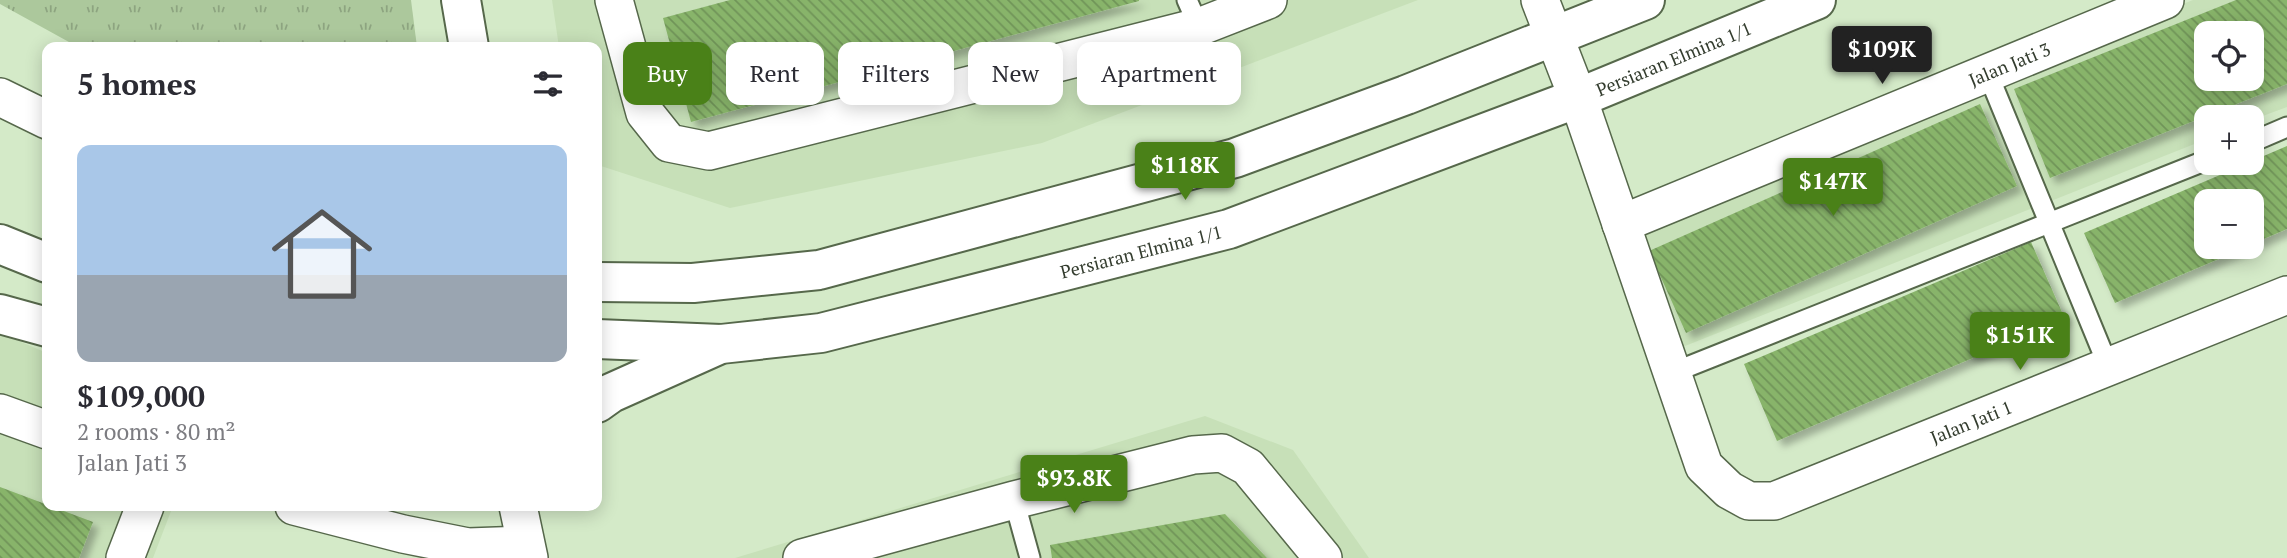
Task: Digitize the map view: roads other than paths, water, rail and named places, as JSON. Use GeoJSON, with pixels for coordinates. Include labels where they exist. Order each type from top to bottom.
{"type":"FeatureCollection","features":[{"type":"Feature","properties":{"kind":"main road"},"geometry":{"type":"LineString","coordinates":[[461,0],[468,42]]}},
{"type":"Feature","properties":{"kind":"main road"},"geometry":{"type":"LineString","coordinates":[[602,282],[693,283],[819,270],[1235,158],[1418,90],[1645,0]]}},
{"type":"Feature","properties":{"kind":"main road","name":"Persiaran Elmina 1/1"},"geometry":{"type":"LineString","coordinates":[[602,338],[721,344],[821,333],[1229,229],[1578,98],[1816,0]]}},
{"type":"Feature","properties":{"kind":"main road"},"geometry":{"type":"LineString","coordinates":[[0,244],[42,261]]}},
{"type":"Feature","properties":{"kind":"main road"},"geometry":{"type":"LineString","coordinates":[[602,260],[693,283]]}},
{"type":"Feature","properties":{"kind":"main road"},"geometry":{"type":"LineString","coordinates":[[0,314],[42,326]]}},
{"type":"Feature","properties":{"kind":"main road"},"geometry":{"type":"LineString","coordinates":[[602,399],[721,344]]}},
{"type":"Feature","properties":{"kind":"street"},"geometry":{"type":"LineString","coordinates":[[614,0],[645,113],[669,143],[709,151],[1193,13],[1268,0]]}},
{"type":"Feature","properties":{"kind":"street"},"geometry":{"type":"LineString","coordinates":[[1540,0],[1578,98],[1672,373]]}},
{"type":"Feature","properties":{"kind":"street","name":"Jalan Jati 3"},"geometry":{"type":"LineString","coordinates":[[1621,224],[2165,0]]}},
{"type":"Feature","properties":{"kind":"street"},"geometry":{"type":"LineString","coordinates":[[0,97],[42,118]]}},
{"type":"Feature","properties":{"kind":"street","name":"Jalan Jati 1"},"geometry":{"type":"LineString","coordinates":[[1672,373],[1704,466],[1729,490],[1749,501],[1774,501],[2287,295]]}},
{"type":"Feature","properties":{"kind":"street"},"geometry":{"type":"LineString","coordinates":[[0,413],[42,428]]}},
{"type":"Feature","properties":{"kind":"street"},"geometry":{"type":"LineString","coordinates":[[802,558],[1193,455],[1222,453],[1248,467],[1323,558]]}},
{"type":"Feature","properties":{"kind":"street"},"geometry":{"type":"LineString","coordinates":[[125,558],[143,511]]}},
{"type":"Feature","properties":{"kind":"street"},"geometry":{"type":"LineString","coordinates":[[313,511],[468,547],[527,551],[519,511]]}},
{"type":"Feature","properties":{"kind":"lane"},"geometry":{"type":"LineString","coordinates":[[1988,74],[2109,368]]}},
{"type":"Feature","properties":{"kind":"lane"},"geometry":{"type":"LineString","coordinates":[[2264,137],[2287,127]]}},
{"type":"Feature","properties":{"kind":"lane"},"geometry":{"type":"LineString","coordinates":[[1672,373],[2194,165]]}},
{"type":"Feature","properties":{"kind":"lane"},"geometry":{"type":"LineString","coordinates":[[1014,500],[1030,558]]}}]}
